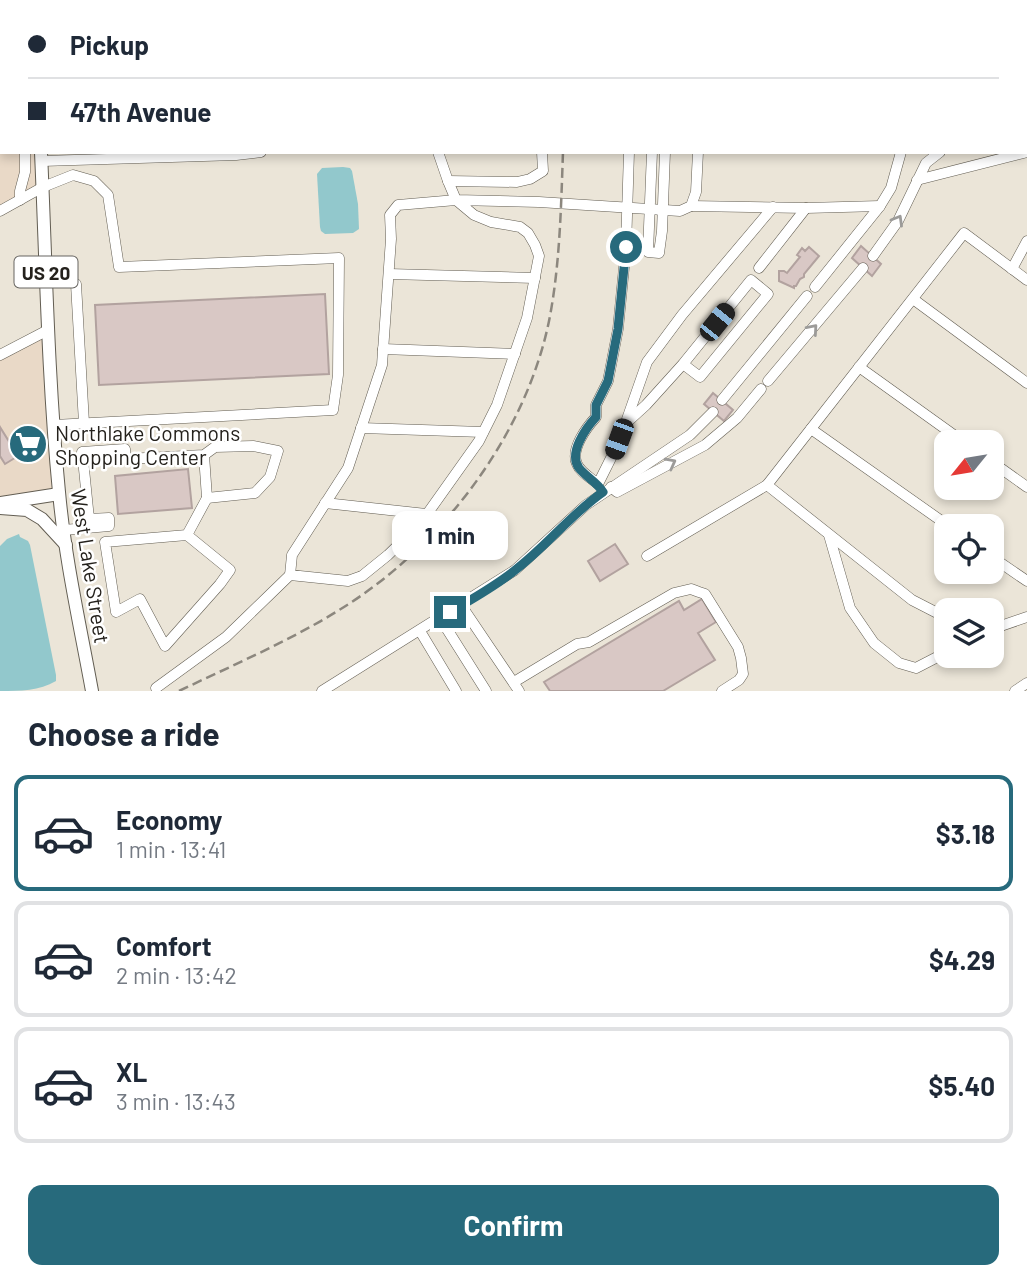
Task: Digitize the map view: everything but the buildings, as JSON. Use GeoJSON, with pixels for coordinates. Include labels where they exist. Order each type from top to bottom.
{"type":"FeatureCollection","features":[{"type":"Feature","properties":{"kind":"main road","name":"West Lake Street"},"geometry":{"type":"LineString","coordinates":[[41,157],[48,330],[59,494],[92,691]]}},
{"type":"Feature","properties":{"kind":"main road"},"geometry":{"type":"LineString","coordinates":[[0,503],[59,494]]}},
{"type":"Feature","properties":{"kind":"main road"},"geometry":{"type":"LineString","coordinates":[[0,509],[27,510],[42,519],[66,545]]}},
{"type":"Feature","properties":{"kind":"street"},"geometry":{"type":"LineString","coordinates":[[20,200],[25,154]]}},
{"type":"Feature","properties":{"kind":"street"},"geometry":{"type":"LineString","coordinates":[[41,157],[174,154]]}},
{"type":"Feature","properties":{"kind":"street"},"geometry":{"type":"LineString","coordinates":[[290,575],[348,581],[362,576],[388,555],[420,524],[483,432],[498,405],[527,318],[539,256],[528,233],[520,227],[482,219],[456,200],[439,154]]}},
{"type":"Feature","properties":{"kind":"street"},"geometry":{"type":"LineString","coordinates":[[448,181],[517,182],[530,179],[543,171],[542,154]]}},
{"type":"Feature","properties":{"kind":"street"},"geometry":{"type":"LineString","coordinates":[[629,154],[626,247],[618,329],[608,381],[596,405],[596,417],[583,431],[575,456],[577,466],[604,488],[617,492],[630,486],[705,445],[737,418],[863,268]]}},
{"type":"Feature","properties":{"kind":"street"},"geometry":{"type":"LineString","coordinates":[[652,154],[648,252],[659,253],[665,154]]}},
{"type":"Feature","properties":{"kind":"street"},"geometry":{"type":"LineString","coordinates":[[691,206],[696,192],[698,154]]}},
{"type":"Feature","properties":{"kind":"street"},"geometry":{"type":"LineString","coordinates":[[815,287],[880,206],[891,188],[900,154]]}},
{"type":"Feature","properties":{"kind":"street"},"geometry":{"type":"LineString","coordinates":[[873,257],[898,221],[926,163],[937,154]]}},
{"type":"Feature","properties":{"kind":"street"},"geometry":{"type":"LineString","coordinates":[[917,180],[1011,154]]}},
{"type":"Feature","properties":{"kind":"street"},"geometry":{"type":"LineString","coordinates":[[0,211],[43,187],[73,176],[94,181],[108,195],[119,267],[339,258],[338,375],[333,410],[54,425]]}},
{"type":"Feature","properties":{"kind":"street"},"geometry":{"type":"LineString","coordinates":[[156,688],[226,637],[290,575],[292,555],[348,468],[382,365],[391,239],[390,215],[398,205],[456,200],[680,211],[691,206],[880,206]]}},
{"type":"Feature","properties":{"kind":"street"},"geometry":{"type":"LineString","coordinates":[[604,488],[614,452],[647,362],[682,315],[773,207]]}},
{"type":"Feature","properties":{"kind":"street"},"geometry":{"type":"LineString","coordinates":[[759,268],[806,208]]}},
{"type":"Feature","properties":{"kind":"street"},"geometry":{"type":"LineString","coordinates":[[647,556],[767,485],[964,233],[1027,280]]}},
{"type":"Feature","properties":{"kind":"street"},"geometry":{"type":"LineString","coordinates":[[1012,269],[1027,241]]}},
{"type":"Feature","properties":{"kind":"street"},"geometry":{"type":"LineString","coordinates":[[389,274],[535,278]]}},
{"type":"Feature","properties":{"kind":"street"},"geometry":{"type":"LineString","coordinates":[[624,425],[646,405],[683,363],[751,280],[768,294],[700,377],[683,363]]}},
{"type":"Feature","properties":{"kind":"street"},"geometry":{"type":"LineString","coordinates":[[76,284],[84,423]]}},
{"type":"Feature","properties":{"kind":"street"},"geometry":{"type":"LineString","coordinates":[[722,400],[807,296]]}},
{"type":"Feature","properties":{"kind":"street"},"geometry":{"type":"LineString","coordinates":[[913,299],[1027,383]]}},
{"type":"Feature","properties":{"kind":"street"},"geometry":{"type":"LineString","coordinates":[[0,355],[48,330]]}},
{"type":"Feature","properties":{"kind":"street"},"geometry":{"type":"LineString","coordinates":[[383,349],[515,354]]}},
{"type":"Feature","properties":{"kind":"street"},"geometry":{"type":"LineString","coordinates":[[859,367],[947,430]]}},
{"type":"Feature","properties":{"kind":"street"},"geometry":{"type":"LineString","coordinates":[[322,691],[515,570],[604,488],[690,435],[713,412]]}},
{"type":"Feature","properties":{"kind":"street"},"geometry":{"type":"LineString","coordinates":[[361,428],[483,432]]}},
{"type":"Feature","properties":{"kind":"street"},"geometry":{"type":"LineString","coordinates":[[811,429],[934,516]]}},
{"type":"Feature","properties":{"kind":"street"},"geometry":{"type":"LineString","coordinates":[[64,530],[109,526],[109,518],[89,519],[82,452],[125,449],[126,459],[204,455],[215,447],[253,446],[278,451],[270,477],[255,493],[207,498]]}},
{"type":"Feature","properties":{"kind":"street"},"geometry":{"type":"LineString","coordinates":[[187,535],[207,498],[204,455]]}},
{"type":"Feature","properties":{"kind":"street"},"geometry":{"type":"LineString","coordinates":[[57,460],[83,458]]}},
{"type":"Feature","properties":{"kind":"street"},"geometry":{"type":"LineString","coordinates":[[1004,471],[1027,487]]}},
{"type":"Feature","properties":{"kind":"street"},"geometry":{"type":"LineString","coordinates":[[767,485],[912,600],[934,611]]}},
{"type":"Feature","properties":{"kind":"street"},"geometry":{"type":"LineString","coordinates":[[326,503],[426,514]]}},
{"type":"Feature","properties":{"kind":"street"},"geometry":{"type":"LineString","coordinates":[[828,534],[850,608],[874,643],[899,663],[916,668],[934,659]]}},
{"type":"Feature","properties":{"kind":"street"},"geometry":{"type":"LineString","coordinates":[[187,535],[230,570],[165,646],[139,599],[116,612],[105,542],[187,535]]}},
{"type":"Feature","properties":{"kind":"street"},"geometry":{"type":"LineString","coordinates":[[533,554],[546,556]]}},
{"type":"Feature","properties":{"kind":"street"},"geometry":{"type":"LineString","coordinates":[[1004,565],[1027,581]]}},
{"type":"Feature","properties":{"kind":"street"},"geometry":{"type":"LineString","coordinates":[[461,605],[517,687],[577,644],[589,642],[674,593],[691,589],[705,594],[738,648],[743,674],[739,680],[722,691]]}},
{"type":"Feature","properties":{"kind":"street"},"geometry":{"type":"LineString","coordinates":[[1004,625],[1027,617]]}},
{"type":"Feature","properties":{"kind":"street"},"geometry":{"type":"LineString","coordinates":[[440,618],[486,691]]}},
{"type":"Feature","properties":{"kind":"street"},"geometry":{"type":"LineString","coordinates":[[420,631],[456,691]]}},
{"type":"Feature","properties":{"kind":"street"},"geometry":{"type":"LineString","coordinates":[[1015,691],[1027,683]]}},
{"type":"Feature","properties":{"kind":"shaded area"},"geometry":{"type":"Polygon","coordinates":[[[0,154],[41,154],[43,187],[0,211],[0,154]]]}},
{"type":"Feature","properties":{"kind":"shaded area","name":"Northlake Commons Shopping Center"},"geometry":{"type":"Polygon","coordinates":[[[48,333],[59,494],[0,503],[0,359],[48,333]]]}},
{"type":"Feature","properties":{"kind":"water"},"geometry":{"type":"Polygon","coordinates":[[[343,167],[352,171],[359,229],[353,233],[325,234],[320,227],[317,174],[322,168],[343,167]]]}},
{"type":"Feature","properties":{"kind":"water"},"geometry":{"type":"Polygon","coordinates":[[[19,534],[30,545],[56,681],[36,689],[0,691],[0,546],[7,539],[19,534]]]}},
{"type":"Feature","properties":{"kind":"railway"},"geometry":{"type":"LineString","coordinates":[[179,691],[304,630],[381,581],[447,518],[476,481],[502,442],[523,402],[539,359],[550,316],[556,275],[563,154]]}},
{"type":"Feature","properties":{"kind":"place","name":"Northlake Commons Shopping Center"},"geometry":{"type":"Point","coordinates":[28,444]}},
{"type":"Feature","properties":{"kind":"route"},"geometry":{"type":"LineString","coordinates":[[450,612],[515,570],[568,520],[603,492],[598,484],[577,466],[575,456],[583,431],[596,417],[596,405],[608,381],[618,329],[626,247]]}}]}
